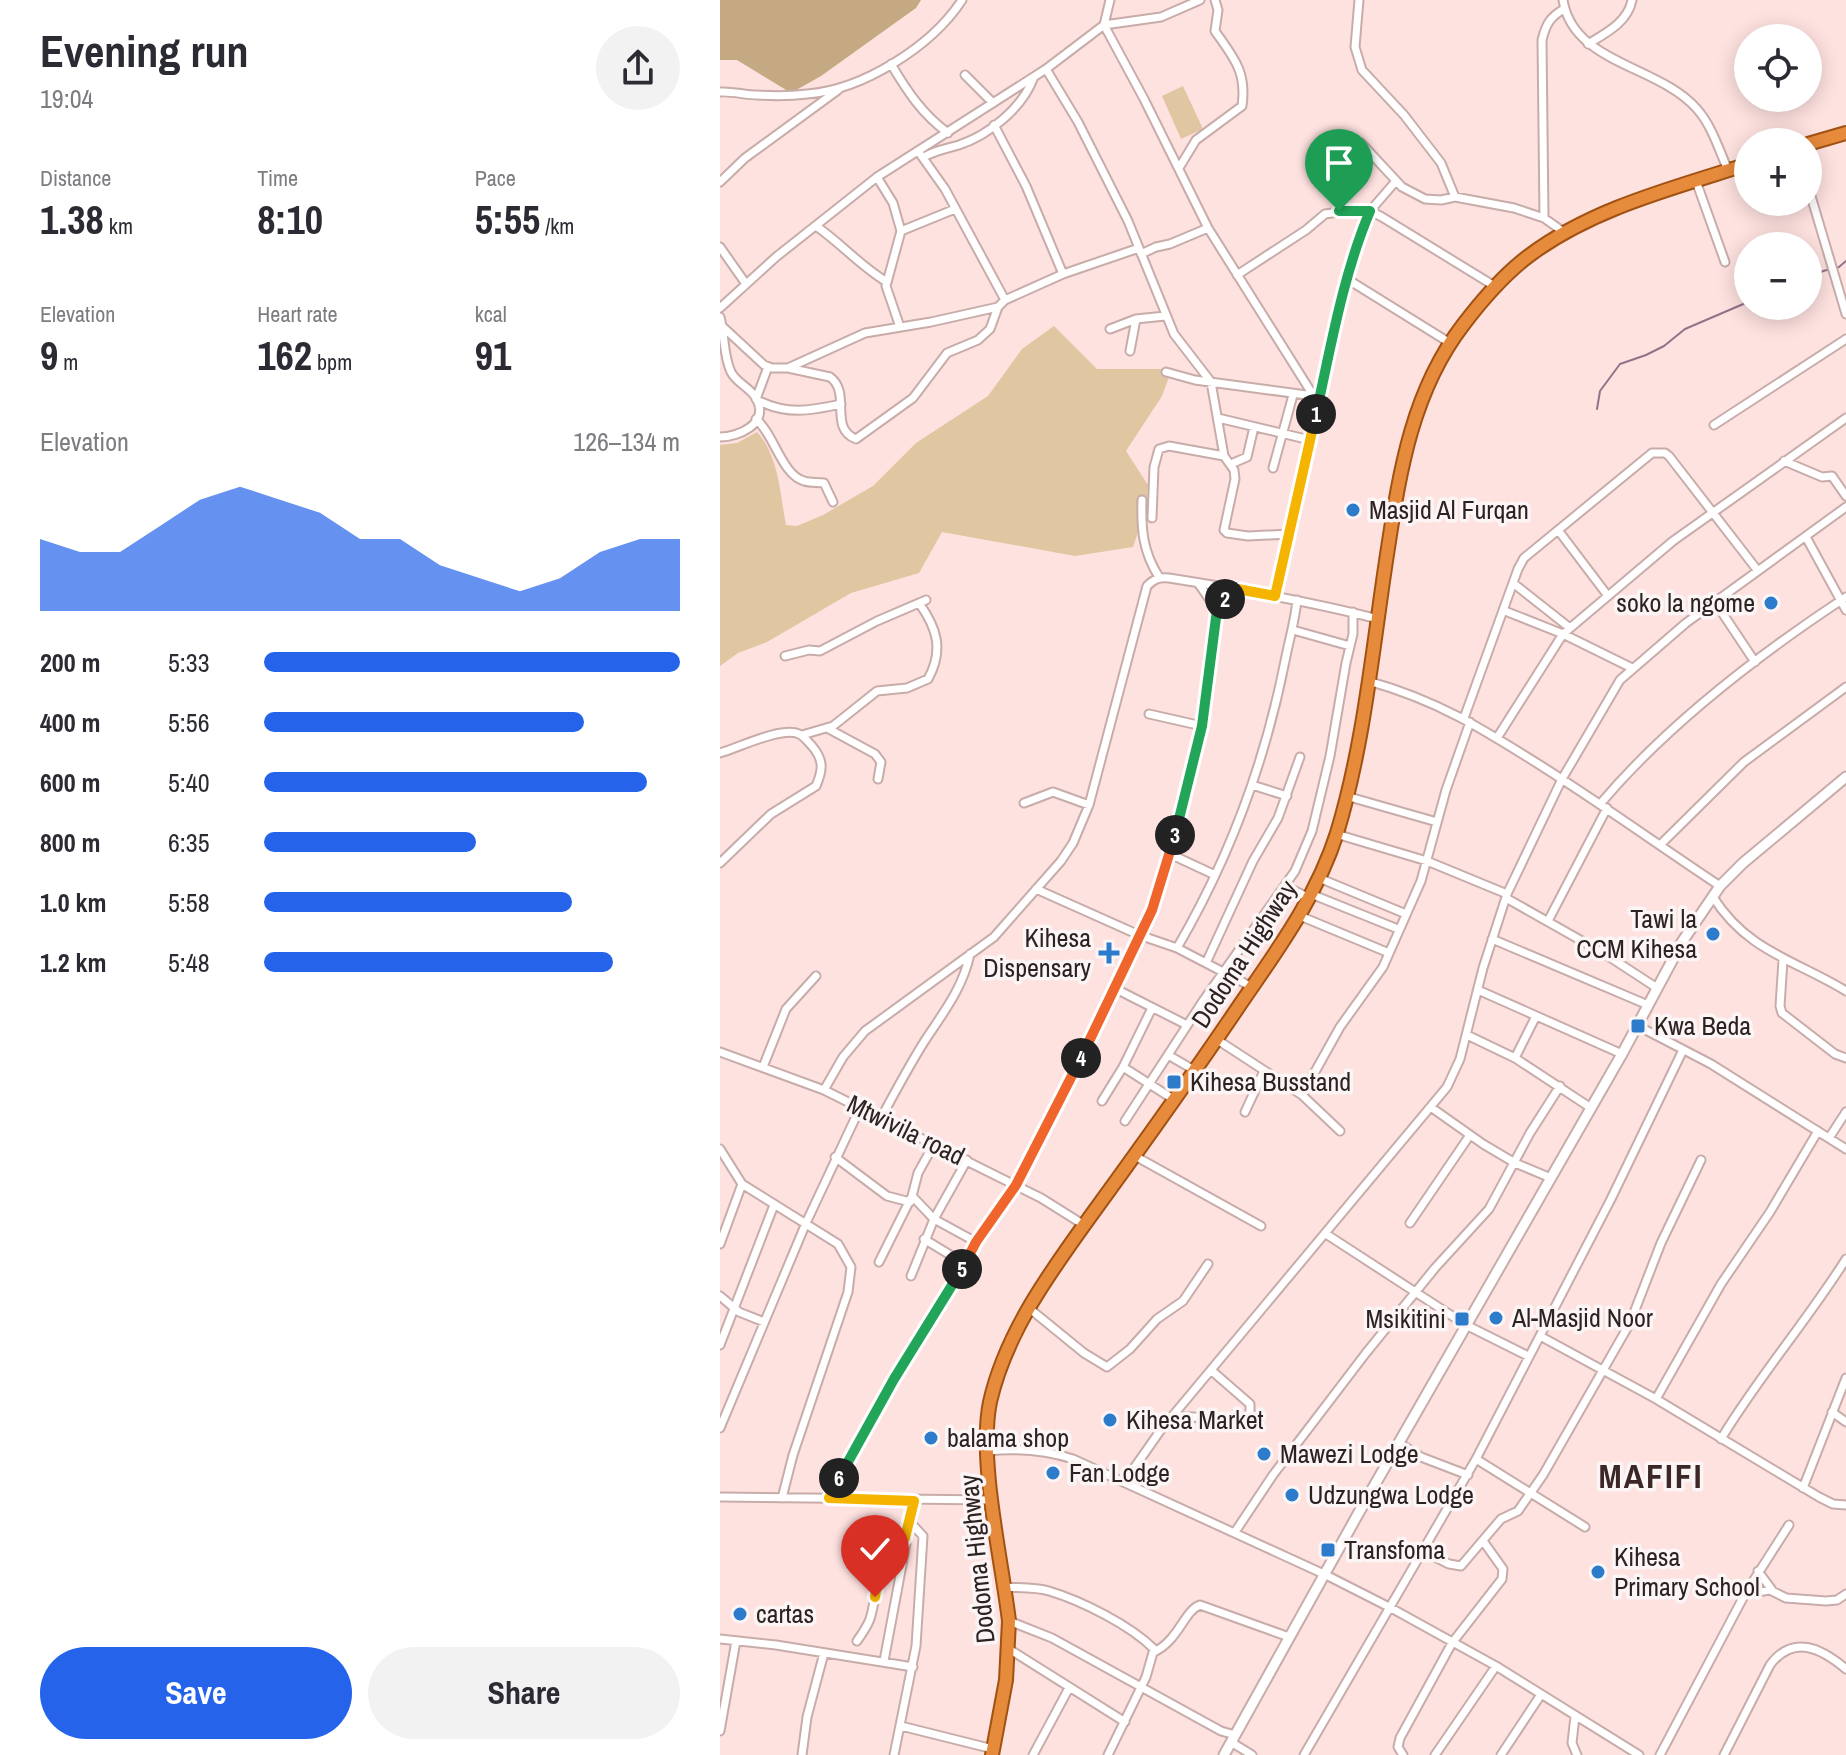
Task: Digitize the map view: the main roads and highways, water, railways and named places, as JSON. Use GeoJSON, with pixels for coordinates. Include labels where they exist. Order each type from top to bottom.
{"type":"FeatureCollection","features":[{"type":"Feature","properties":{"kind":"highway"},"geometry":{"type":"LineString","coordinates":[[1822,140],[1846,133]]}},
{"type":"Feature","properties":{"kind":"highway","name":"Dodoma Highway"},"geometry":{"type":"LineString","coordinates":[[992,1752],[1009,1649],[1009,1621],[988,1451],[989,1406],[997,1378],[1049,1275],[1252,987],[1300,916],[1319,878],[1336,834],[1360,739],[1405,450],[1424,391],[1450,343],[1496,287],[1525,258],[1565,233],[1643,198],[1734,168]]}},
{"type":"Feature","properties":{"kind":"waterway"},"geometry":{"type":"LineString","coordinates":[[1822,272],[1839,267],[1846,261]]}},
{"type":"Feature","properties":{"kind":"waterway"},"geometry":{"type":"LineString","coordinates":[[1597,409],[1600,391],[1620,364],[1646,355],[1664,346],[1685,329],[1734,308]]}},
{"type":"Feature","properties":{"kind":"place","name":"Masjid Al Furqan"},"geometry":{"type":"Point","coordinates":[1353,510]}},
{"type":"Feature","properties":{"kind":"place","name":"soko la ngome"},"geometry":{"type":"Point","coordinates":[1771,603]}},
{"type":"Feature","properties":{"kind":"place","name":"Tawi la CCM Kihesa"},"geometry":{"type":"Point","coordinates":[1713,934]}},
{"type":"Feature","properties":{"kind":"place","name":"Kihesa Dispensary"},"geometry":{"type":"Point","coordinates":[1109,953]}},
{"type":"Feature","properties":{"kind":"place","name":"Kwa Beda"},"geometry":{"type":"Point","coordinates":[1638,1026]}},
{"type":"Feature","properties":{"kind":"place","name":"Kihesa Busstand"},"geometry":{"type":"Point","coordinates":[1174,1082]}},
{"type":"Feature","properties":{"kind":"place","name":"Al-Masjid Noor"},"geometry":{"type":"Point","coordinates":[1496,1318]}},
{"type":"Feature","properties":{"kind":"place","name":"Msikitini"},"geometry":{"type":"Point","coordinates":[1462,1319]}},
{"type":"Feature","properties":{"kind":"place","name":"Kihesa Market"},"geometry":{"type":"Point","coordinates":[1110,1420]}},
{"type":"Feature","properties":{"kind":"place","name":"balama shop"},"geometry":{"type":"Point","coordinates":[931,1438]}},
{"type":"Feature","properties":{"kind":"place","name":"Mawezi Lodge"},"geometry":{"type":"Point","coordinates":[1264,1454]}},
{"type":"Feature","properties":{"kind":"place","name":"Fan Lodge"},"geometry":{"type":"Point","coordinates":[1053,1473]}},
{"type":"Feature","properties":{"kind":"place","name":"Udzungwa Lodge"},"geometry":{"type":"Point","coordinates":[1292,1495]}},
{"type":"Feature","properties":{"kind":"place","name":"Transfoma"},"geometry":{"type":"Point","coordinates":[1328,1550]}},
{"type":"Feature","properties":{"kind":"place","name":"Kihesa Primary School"},"geometry":{"type":"Point","coordinates":[1598,1572]}},
{"type":"Feature","properties":{"kind":"place","name":"cartas"},"geometry":{"type":"Point","coordinates":[740,1614]}},
{"type":"Feature","properties":{"kind":"district","name":"MAFIFI"},"geometry":{"type":"Point","coordinates":[1651,1476]}}]}
